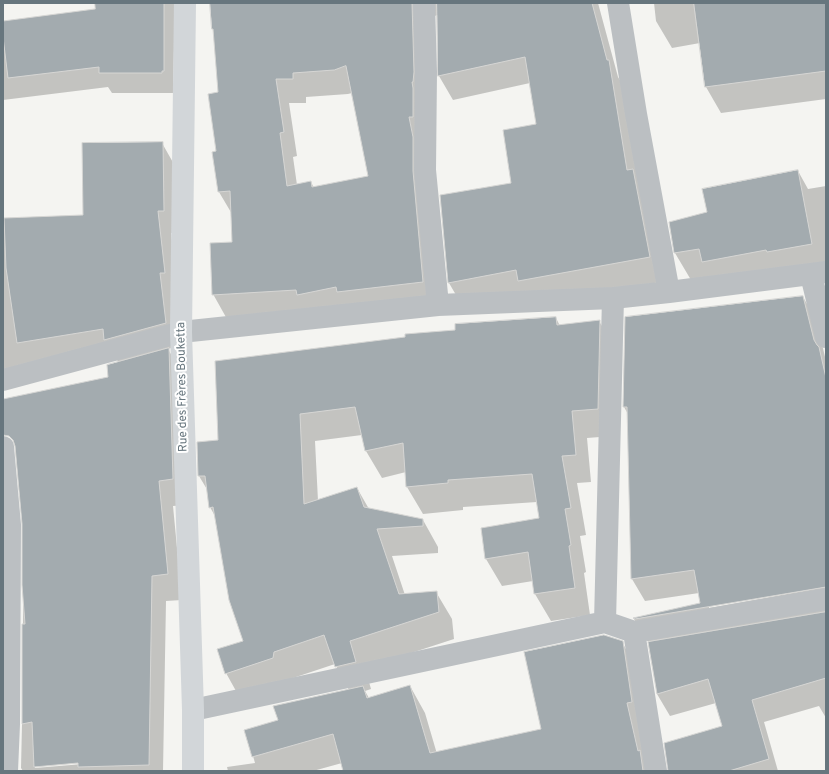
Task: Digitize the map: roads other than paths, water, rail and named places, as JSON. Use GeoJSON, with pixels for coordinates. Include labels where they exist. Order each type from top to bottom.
{"type":"FeatureCollection","features":[{"type":"Feature","properties":{"kind":"main road","name":"Rue des Frères Bouketta"},"geometry":{"type":"LineString","coordinates":[[185,3],[181,332],[193,710],[193,771]]}},
{"type":"Feature","properties":{"kind":"street"},"geometry":{"type":"LineString","coordinates":[[424,3],[426,72],[425,170],[438,305]]}},
{"type":"Feature","properties":{"kind":"street"},"geometry":{"type":"LineString","coordinates":[[618,3],[636,114],[669,292]]}},
{"type":"Feature","properties":{"kind":"street"},"geometry":{"type":"LineString","coordinates":[[3,380],[181,332],[438,305],[613,298],[818,274],[826,337]]}},
{"type":"Feature","properties":{"kind":"street"},"geometry":{"type":"LineString","coordinates":[[605,622],[613,298]]}},
{"type":"Feature","properties":{"kind":"street"},"geometry":{"type":"LineString","coordinates":[[3,447],[10,525],[9,708],[7,771]]}},
{"type":"Feature","properties":{"kind":"street"},"geometry":{"type":"LineString","coordinates":[[193,710],[605,622],[634,632],[826,599]]}},
{"type":"Feature","properties":{"kind":"street"},"geometry":{"type":"LineString","coordinates":[[634,632],[656,771]]}}]}
